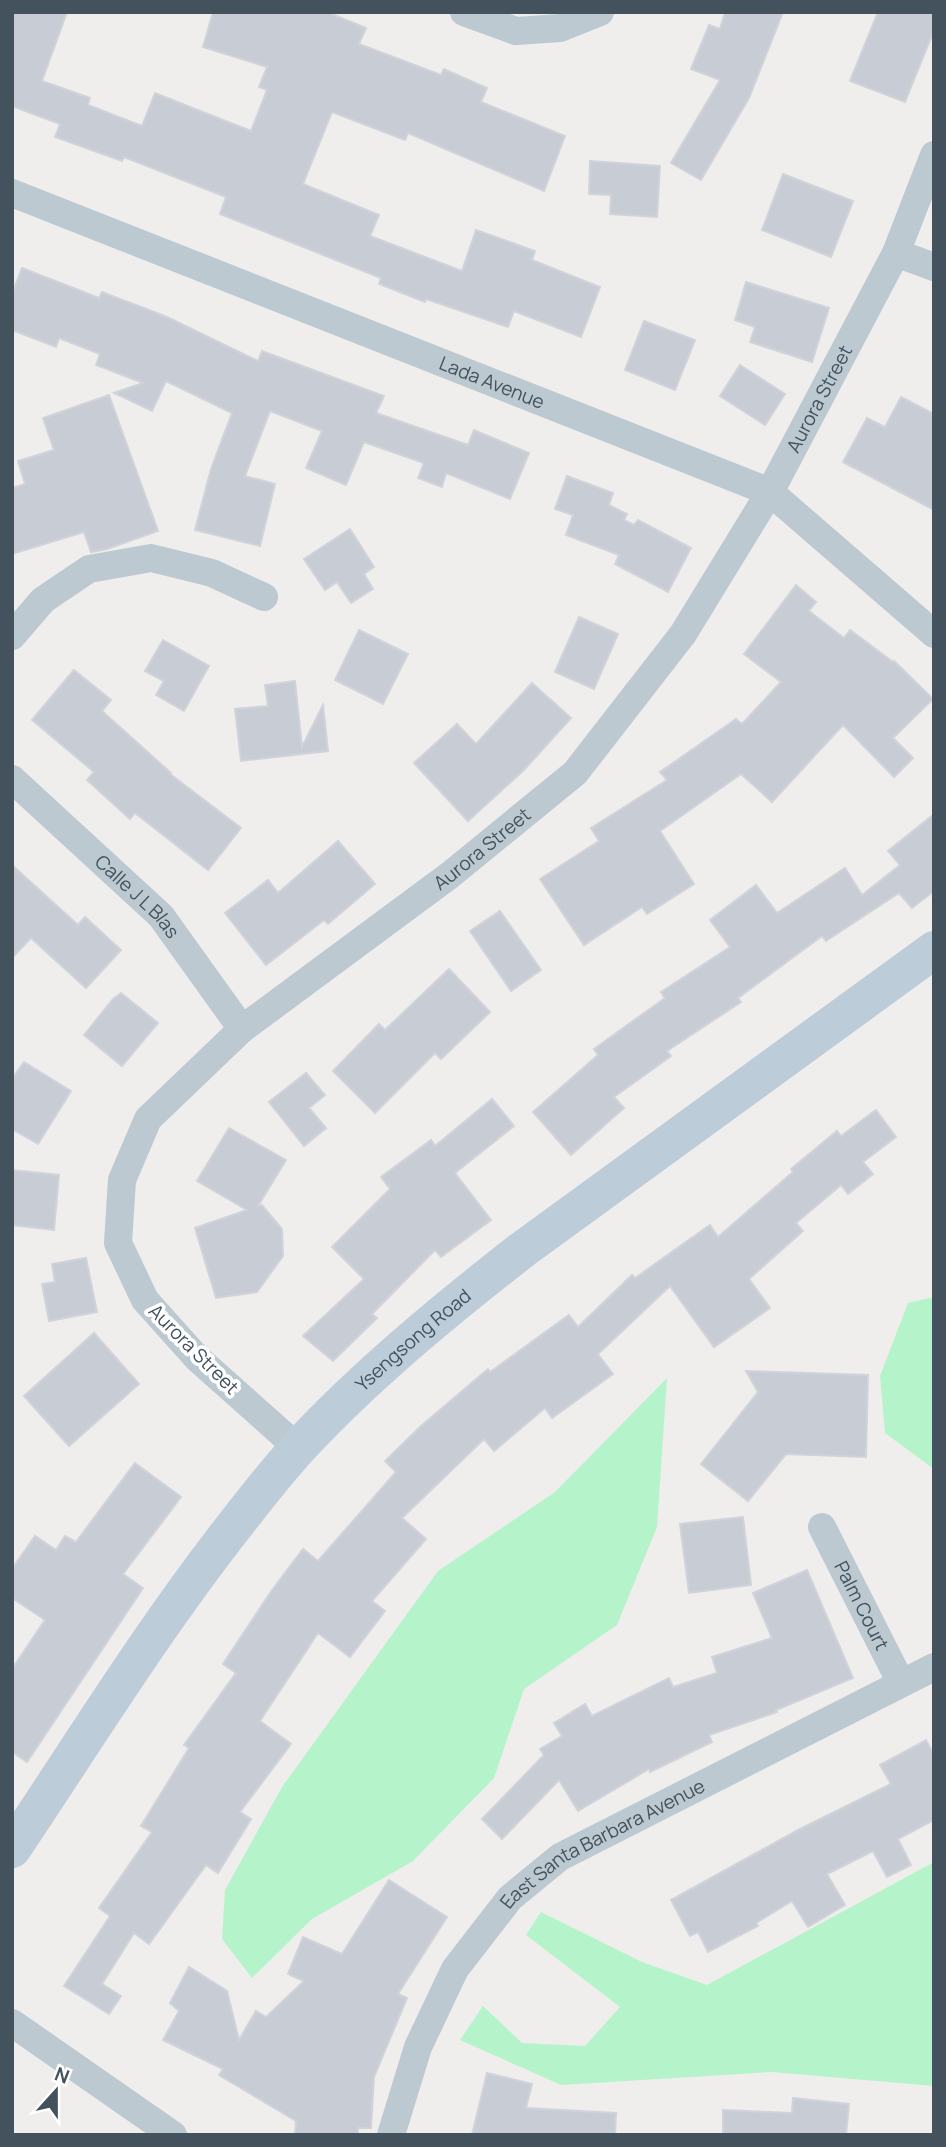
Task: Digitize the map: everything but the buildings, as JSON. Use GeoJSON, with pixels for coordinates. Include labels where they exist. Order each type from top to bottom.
{"type":"FeatureCollection","features":[{"type":"Feature","properties":{"kind":"main road","name":"Ysengsong Road"},"geometry":{"type":"LineString","coordinates":[[12,1849],[206,1561],[299,1448],[399,1351],[462,1297],[522,1250],[934,950]]}},
{"type":"Feature","properties":{"kind":"street"},"geometry":{"type":"LineString","coordinates":[[464,12],[516,31],[559,28],[600,12]]}},
{"type":"Feature","properties":{"kind":"street","name":"Aurora Street"},"geometry":{"type":"LineString","coordinates":[[299,1448],[197,1358],[145,1300],[118,1243],[122,1180],[148,1119],[242,1029],[450,875],[575,773],[683,634],[770,492],[896,253],[934,155]]}},
{"type":"Feature","properties":{"kind":"street","name":"Lada Avenue"},"geometry":{"type":"LineString","coordinates":[[12,193],[770,492],[934,634]]}},
{"type":"Feature","properties":{"kind":"street"},"geometry":{"type":"LineString","coordinates":[[896,253],[934,267]]}},
{"type":"Feature","properties":{"kind":"street"},"geometry":{"type":"LineString","coordinates":[[12,636],[43,600],[89,569],[151,558],[212,573],[264,597]]}},
{"type":"Feature","properties":{"kind":"street","name":"Calle J L Blas"},"geometry":{"type":"LineString","coordinates":[[12,779],[161,916],[242,1029]]}},
{"type":"Feature","properties":{"kind":"street","name":"Palm Court"},"geometry":{"type":"LineString","coordinates":[[822,1527],[901,1683]]}},
{"type":"Feature","properties":{"kind":"street","name":"East Santa Barbara Avenue"},"geometry":{"type":"LineString","coordinates":[[391,2135],[418,2047],[455,1969],[510,1898],[560,1857],[934,1667]]}},
{"type":"Feature","properties":{"kind":"street"},"geometry":{"type":"LineString","coordinates":[[12,2023],[173,2135]]}},
{"type":"Feature","properties":{"kind":"green space"},"geometry":{"type":"Polygon","coordinates":[[[934,1297],[934,1469],[885,1433],[880,1376],[908,1303],[934,1297]]]}},
{"type":"Feature","properties":{"kind":"green space"},"geometry":{"type":"Polygon","coordinates":[[[667,1378],[657,1527],[617,1625],[524,1689],[494,1778],[413,1861],[312,1919],[252,1978],[222,1939],[225,1890],[282,1787],[438,1571],[555,1492],[667,1378]]]}},
{"type":"Feature","properties":{"kind":"green space"},"geometry":{"type":"Polygon","coordinates":[[[934,1862],[934,2086],[772,2072],[561,2085],[460,2040],[483,2006],[522,2043],[585,2046],[620,2007],[526,1935],[541,1912],[642,1962],[707,1985],[934,1862]]]}}]}
